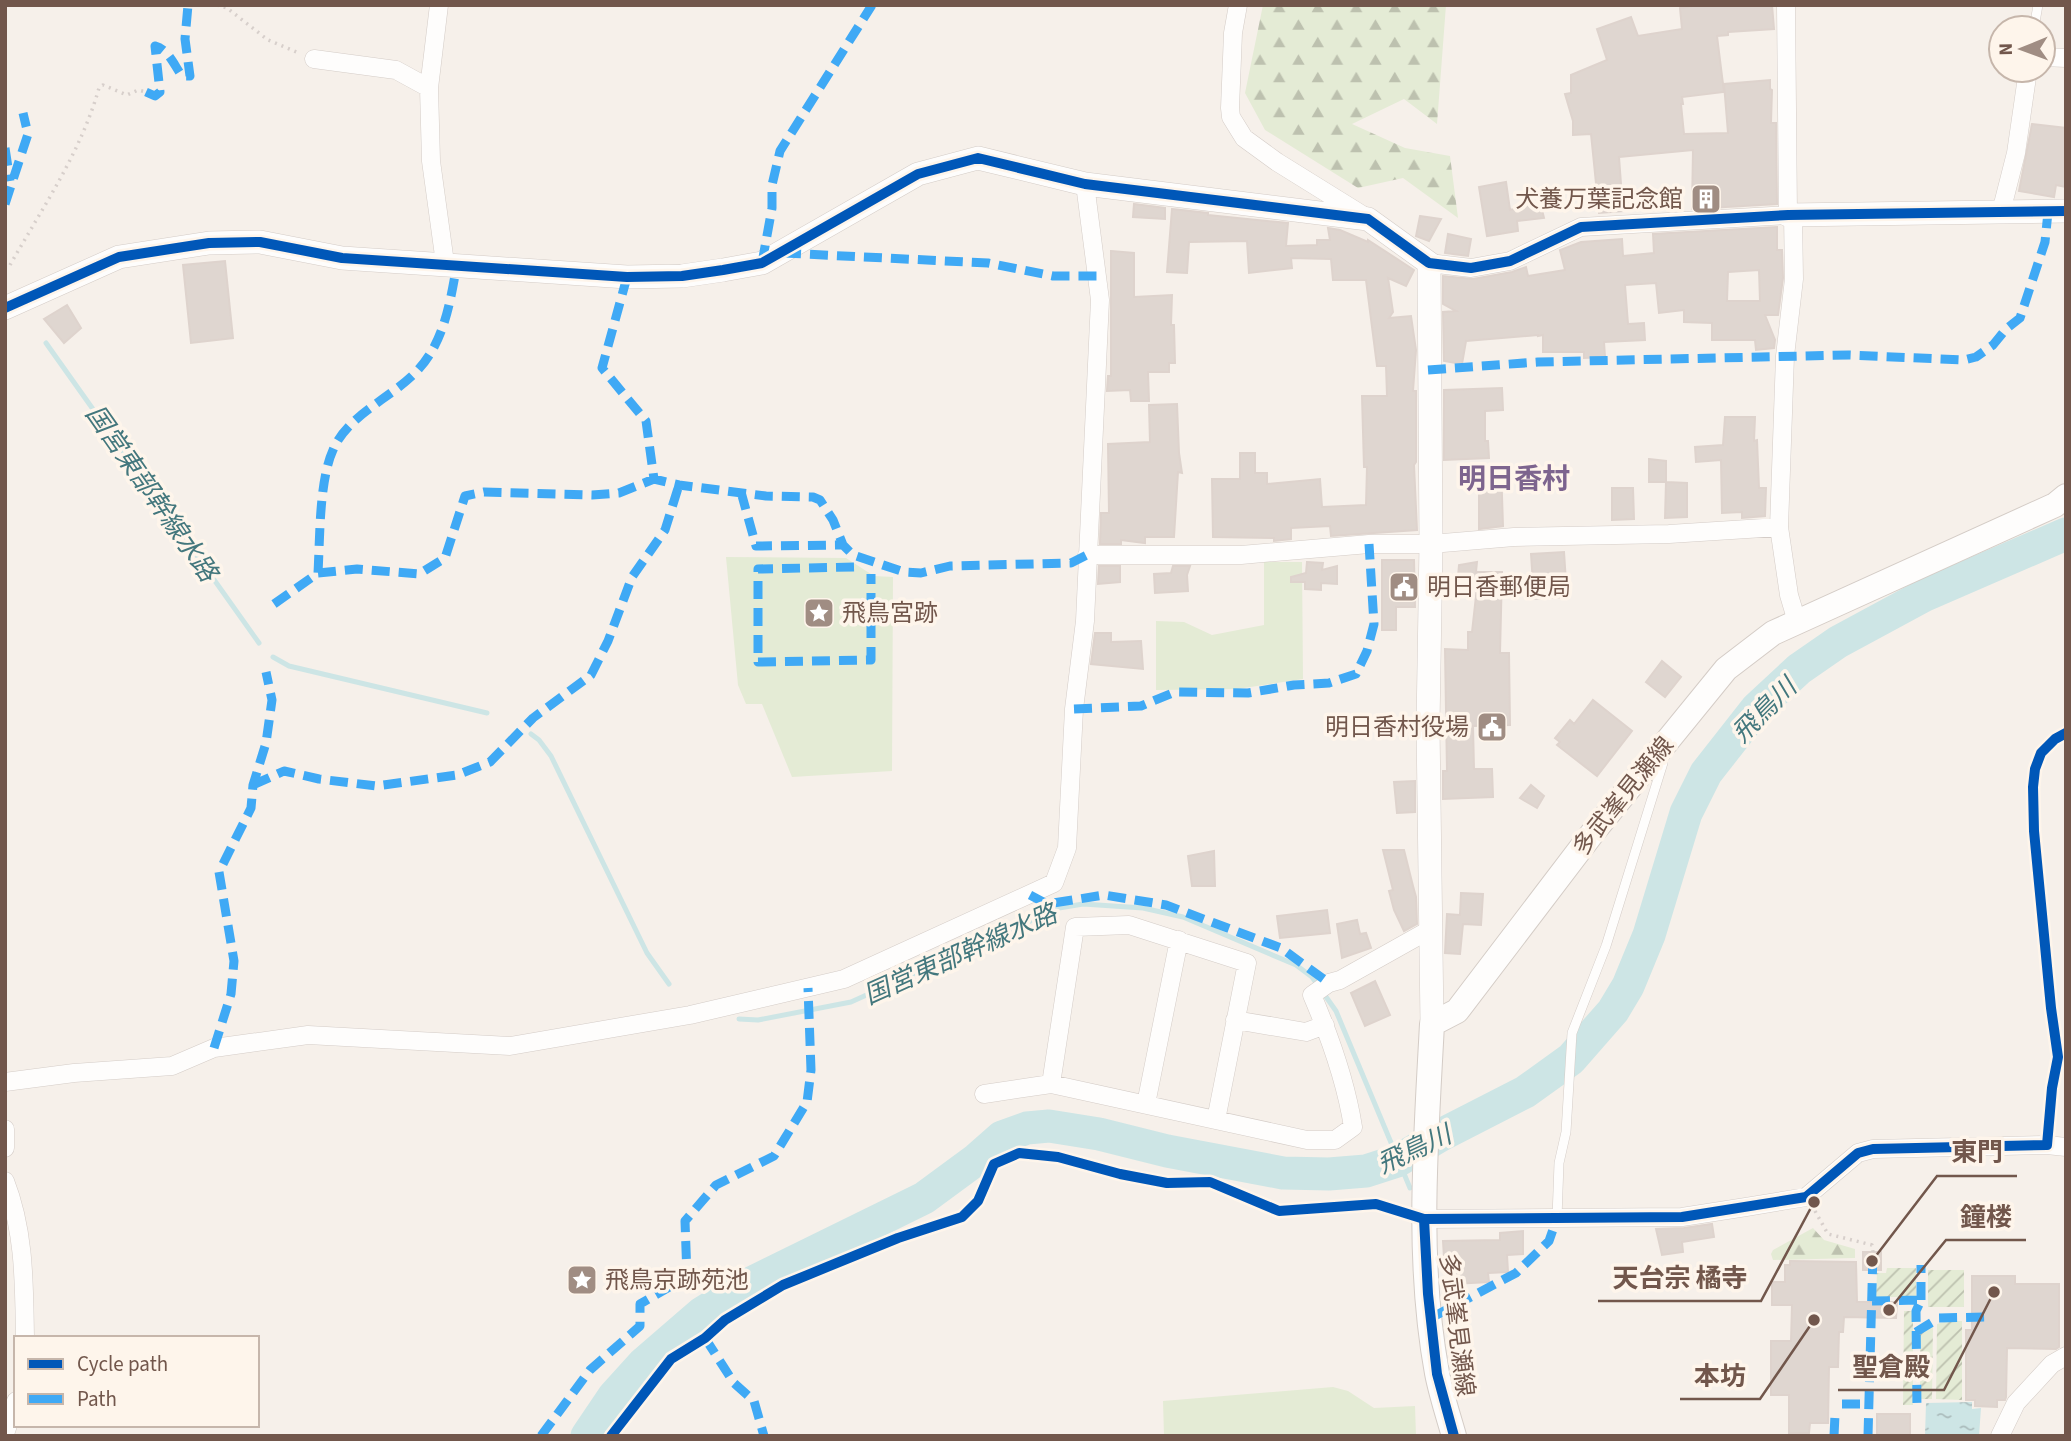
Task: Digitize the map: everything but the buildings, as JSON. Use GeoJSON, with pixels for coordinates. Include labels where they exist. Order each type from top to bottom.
{"type":"FeatureCollection","features":[{"type":"Feature","properties":{"kind":"main road","name":"多武峯見瀬線"},"geometry":{"type":"LineString","coordinates":[[1454,1436],[1437,1374],[1428,1294],[1424,1219],[1432,1024],[1457,1011],[1594,831],[1726,668],[1773,633],[2055,505],[2066,496]]}},
{"type":"Feature","properties":{"kind":"street"},"geometry":{"type":"LineString","coordinates":[[439,5],[429,88],[431,161],[445,263]]}},
{"type":"Feature","properties":{"kind":"street"},"geometry":{"type":"LineString","coordinates":[[1238,5],[1233,33],[1230,108],[1231,117],[1244,138],[1368,219],[1429,263],[1471,268],[1510,261],[1581,227],[1791,215],[2066,211]]}},
{"type":"Feature","properties":{"kind":"street"},"geometry":{"type":"LineString","coordinates":[[1786,5],[1794,279],[1785,356],[1779,527],[1789,595],[1797,622]]}},
{"type":"Feature","properties":{"kind":"street"},"geometry":{"type":"LineString","coordinates":[[314,59],[396,70],[429,88]]}},
{"type":"Feature","properties":{"kind":"street"},"geometry":{"type":"LineString","coordinates":[[2001,212],[2016,153],[2026,84]]}},
{"type":"Feature","properties":{"kind":"street"},"geometry":{"type":"LineString","coordinates":[[5,308],[119,257],[209,243],[260,242],[342,258],[615,276],[682,276],[762,262],[918,174],[978,158],[1085,184],[1368,219]]}},
{"type":"Feature","properties":{"kind":"street"},"geometry":{"type":"LineString","coordinates":[[5,1082],[74,1073],[172,1066],[214,1048],[308,1035],[510,1046],[690,1015],[844,979],[1054,883],[1067,848],[1074,709],[1085,621],[1100,300],[1085,184]]}},
{"type":"Feature","properties":{"kind":"street"},"geometry":{"type":"LineString","coordinates":[[1429,263],[1431,544],[1428,725],[1432,1024]]}},
{"type":"Feature","properties":{"kind":"street"},"geometry":{"type":"LineString","coordinates":[[1087,555],[1241,555],[1369,544],[1431,544],[1514,537],[1669,534],[1779,527]]}},
{"type":"Feature","properties":{"kind":"street"},"geometry":{"type":"LineString","coordinates":[[1051,1084],[1075,928],[1129,925],[1247,963],[1216,1120]]}},
{"type":"Feature","properties":{"kind":"street"},"geometry":{"type":"LineString","coordinates":[[984,1094],[1051,1084],[1307,1140],[1335,1140],[1353,1127],[1350,1104],[1325,1025],[1312,995],[1329,983],[1340,980],[1431,929]]}},
{"type":"Feature","properties":{"kind":"street"},"geometry":{"type":"LineString","coordinates":[[1146,1104],[1179,940]]}},
{"type":"Feature","properties":{"kind":"street"},"geometry":{"type":"LineString","coordinates":[[1236,1020],[1306,1032],[1325,1025]]}},
{"type":"Feature","properties":{"kind":"street"},"geometry":{"type":"LineString","coordinates":[[5,1129],[5,1148]]}},
{"type":"Feature","properties":{"kind":"street"},"geometry":{"type":"LineString","coordinates":[[1424,1219],[1682,1217],[1806,1198],[1858,1153],[1873,1149],[2047,1145],[2066,1147]]}},
{"type":"Feature","properties":{"kind":"street"},"geometry":{"type":"LineString","coordinates":[[5,1181],[16,1215],[24,1263],[25,1336]]}},
{"type":"Feature","properties":{"kind":"street"},"geometry":{"type":"LineString","coordinates":[[2000,1436],[2016,1403],[2052,1364],[2066,1356]]}},
{"type":"Feature","properties":{"kind":"street"},"geometry":{"type":"LineString","coordinates":[[5,1434],[14,1407]]}},
{"type":"Feature","properties":{"kind":"lane"},"geometry":{"type":"LineString","coordinates":[[1557,1218],[1559,1163],[1566,1132],[1570,1082],[1571,1038],[1606,946],[1663,763],[1657,753]]}},
{"type":"Feature","properties":{"kind":"path"},"geometry":{"type":"LineString","coordinates":[[217,5],[226,8],[268,40],[314,59]]}},
{"type":"Feature","properties":{"kind":"path"},"geometry":{"type":"LineString","coordinates":[[10,265],[69,163],[87,127],[99,88],[103,85],[127,95],[138,90],[146,92]]}},
{"type":"Feature","properties":{"kind":"path"},"geometry":{"type":"LineString","coordinates":[[1806,1198],[1828,1234],[1872,1245],[1873,1252]]}},
{"type":"Feature","properties":{"kind":"green space"},"geometry":{"type":"Polygon","coordinates":[[[1263,5],[1446,5],[1437,124],[1404,99],[1352,124],[1405,148],[1450,156],[1458,218],[1403,178],[1358,188],[1265,130],[1245,93],[1263,5]]]}},
{"type":"Feature","properties":{"kind":"green space"},"geometry":{"type":"Polygon","coordinates":[[[726,557],[846,558],[874,576],[893,577],[892,771],[792,777],[762,704],[746,704],[738,685],[726,557]]]}},
{"type":"Feature","properties":{"kind":"green space"},"geometry":{"type":"Polygon","coordinates":[[[1264,562],[1302,562],[1303,679],[1237,689],[1156,690],[1156,621],[1184,622],[1212,635],[1264,625],[1264,562]]]}},
{"type":"Feature","properties":{"kind":"green space"},"geometry":{"type":"Polygon","coordinates":[[[1813,1228],[1824,1240],[1855,1249],[1855,1258],[1773,1260],[1773,1250],[1813,1228]]]}},
{"type":"Feature","properties":{"kind":"green space"},"geometry":{"type":"Polygon","coordinates":[[[1887,1268],[1916,1268],[1916,1297],[1876,1297],[1877,1273],[1886,1273],[1887,1268]]]}},
{"type":"Feature","properties":{"kind":"green space"},"geometry":{"type":"Polygon","coordinates":[[[1928,1270],[1964,1270],[1964,1307],[1928,1307],[1928,1270]]]}},
{"type":"Feature","properties":{"kind":"green space"},"geometry":{"type":"Polygon","coordinates":[[[1904,1311],[1913,1311],[1913,1405],[1903,1405],[1904,1311]]]}},
{"type":"Feature","properties":{"kind":"green space"},"geometry":{"type":"Polygon","coordinates":[[[1962,1321],[1962,1400],[1936,1399],[1937,1324],[1962,1321]]]}},
{"type":"Feature","properties":{"kind":"green space"},"geometry":{"type":"Polygon","coordinates":[[[1933,1326],[1932,1399],[1920,1399],[1920,1333],[1933,1326]]]}},
{"type":"Feature","properties":{"kind":"green space"},"geometry":{"type":"Polygon","coordinates":[[[1333,1387],[1348,1391],[1374,1408],[1415,1406],[1416,1436],[1164,1436],[1163,1401],[1333,1387]]]}},
{"type":"Feature","properties":{"kind":"water"},"geometry":{"type":"Polygon","coordinates":[[[1972,1402],[1972,1409],[1981,1408],[1979,1436],[1925,1436],[1926,1403],[1972,1402]]]}},
{"type":"Feature","properties":{"kind":"waterway","name":"国営東部幹線水路"},"geometry":{"type":"LineString","coordinates":[[46,343],[259,643]]}},
{"type":"Feature","properties":{"kind":"waterway","name":"飛鳥川"},"geometry":{"type":"LineString","coordinates":[[587,1436],[614,1396],[643,1364],[702,1313],[749,1284],[924,1198],[1002,1137],[1027,1128],[1049,1126],[1283,1173],[1329,1174],[1366,1171],[1397,1161],[1525,1092],[1571,1059],[1613,1011],[1628,986],[1649,935],[1686,813],[1706,773],[1757,708],[1799,669],[1838,642],[1925,595],[2066,534]]}},
{"type":"Feature","properties":{"kind":"waterway","name":"国営東部幹線水路"},"geometry":{"type":"LineString","coordinates":[[273,657],[289,666],[487,713]]}},
{"type":"Feature","properties":{"kind":"waterway","name":"国営東部幹線水路"},"geometry":{"type":"LineString","coordinates":[[531,734],[551,756],[647,953],[669,984]]}},
{"type":"Feature","properties":{"kind":"waterway","name":"国営東部幹線水路"},"geometry":{"type":"LineString","coordinates":[[739,1019],[758,1020],[851,1002],[1059,908],[1083,904],[1143,908],[1183,917],[1296,965],[1312,977],[1336,1011],[1410,1188]]}},
{"type":"Feature","properties":{"kind":"marked path"},"geometry":{"type":"LineString","coordinates":[[146,92],[155,96],[160,92],[155,46],[167,54],[182,76],[190,76],[185,39],[188,5]]}},
{"type":"Feature","properties":{"kind":"marked path"},"geometry":{"type":"LineString","coordinates":[[762,263],[772,208],[772,185],[780,151],[872,5]]}},
{"type":"Feature","properties":{"kind":"marked path"},"geometry":{"type":"LineString","coordinates":[[5,204],[28,134],[23,113]]}},
{"type":"Feature","properties":{"kind":"marked path"},"geometry":{"type":"LineString","coordinates":[[5,148],[10,181]]}},
{"type":"Feature","properties":{"kind":"marked path"},"geometry":{"type":"LineString","coordinates":[[1428,370],[1538,362],[1849,355],[1964,360],[1976,357],[1993,345],[2006,329],[2020,318],[2045,242],[2048,212]]}},
{"type":"Feature","properties":{"kind":"marked path"},"geometry":{"type":"LineString","coordinates":[[783,253],[988,263],[1053,276],[1097,276]]}},
{"type":"Feature","properties":{"kind":"marked path"},"geometry":{"type":"LineString","coordinates":[[274,604],[318,573],[323,493],[333,450],[348,427],[405,382],[425,362],[444,322],[457,264]]}},
{"type":"Feature","properties":{"kind":"marked path"},"geometry":{"type":"LineString","coordinates":[[627,277],[602,368],[646,421],[654,479],[679,485],[766,496],[813,497],[820,500],[833,520],[843,545],[853,555],[904,572],[921,573],[950,566],[1071,563],[1087,555]]}},
{"type":"Feature","properties":{"kind":"marked path"},"geometry":{"type":"LineString","coordinates":[[318,573],[357,569],[419,574],[445,558],[465,496],[484,492],[592,495],[619,493],[654,479]]}},
{"type":"Feature","properties":{"kind":"marked path"},"geometry":{"type":"LineString","coordinates":[[253,785],[284,771],[319,779],[376,786],[457,775],[490,762],[533,718],[591,675],[608,641],[632,577],[665,530],[679,485]]}},
{"type":"Feature","properties":{"kind":"marked path"},"geometry":{"type":"LineString","coordinates":[[741,492],[756,546],[843,545]]}},
{"type":"Feature","properties":{"kind":"marked path"},"geometry":{"type":"LineString","coordinates":[[1074,709],[1141,706],[1175,692],[1248,693],[1294,685],[1329,683],[1356,674],[1367,651],[1374,624],[1369,544]]}},
{"type":"Feature","properties":{"kind":"marked path"},"geometry":{"type":"LineString","coordinates":[[854,567],[758,569],[758,662],[871,660],[871,574]]}},
{"type":"Feature","properties":{"kind":"marked path"},"geometry":{"type":"LineString","coordinates":[[214,1048],[231,994],[234,961],[219,872],[251,808],[253,785],[266,743],[272,700],[266,672]]}},
{"type":"Feature","properties":{"kind":"marked path"},"geometry":{"type":"LineString","coordinates":[[1030,895],[1047,904],[1104,895],[1166,905],[1281,948],[1329,983]]}},
{"type":"Feature","properties":{"kind":"marked path"},"geometry":{"type":"LineString","coordinates":[[541,1436],[590,1370],[640,1326],[640,1304],[687,1277],[685,1221],[716,1185],[774,1156],[807,1102],[811,1070],[808,988]]}},
{"type":"Feature","properties":{"kind":"marked path"},"geometry":{"type":"LineString","coordinates":[[1431,1318],[1516,1273],[1549,1241],[1557,1218]]}},
{"type":"Feature","properties":{"kind":"marked path"},"geometry":{"type":"LineString","coordinates":[[1868,1436],[1873,1252]]}},
{"type":"Feature","properties":{"kind":"marked path"},"geometry":{"type":"LineString","coordinates":[[1921,1265],[1921,1300]]}},
{"type":"Feature","properties":{"kind":"marked path"},"geometry":{"type":"LineString","coordinates":[[1872,1301],[1921,1300],[1916,1311],[1917,1409]]}},
{"type":"Feature","properties":{"kind":"marked path"},"geometry":{"type":"LineString","coordinates":[[1916,1332],[1939,1318],[1987,1317]]}},
{"type":"Feature","properties":{"kind":"marked path"},"geometry":{"type":"LineString","coordinates":[[705,1338],[734,1383],[754,1401],[764,1436]]}},
{"type":"Feature","properties":{"kind":"marked path"},"geometry":{"type":"LineString","coordinates":[[1842,1404],[1869,1404]]}},
{"type":"Feature","properties":{"kind":"marked path"},"geometry":{"type":"LineString","coordinates":[[1834,1436],[1835,1415]]}},
{"type":"Feature","properties":{"kind":"cycle path"},"geometry":{"type":"LineString","coordinates":[[5,308],[119,257],[209,243],[260,242],[342,258],[627,277],[682,276],[723,270],[762,263],[918,174],[978,158],[1085,184],[1368,219],[1429,263],[1471,268],[1510,261],[1581,227],[1788,215],[2066,211]]}},
{"type":"Feature","properties":{"kind":"cycle path"},"geometry":{"type":"LineString","coordinates":[[611,1436],[671,1359],[705,1338],[725,1320],[783,1285],[898,1238],[962,1217],[978,1201],[994,1164],[1019,1153],[1058,1157],[1120,1174],[1167,1183],[1210,1182],[1279,1211],[1376,1204],[1424,1219],[1682,1217],[1806,1197],[1858,1153],[1873,1149],[2047,1145],[2052,1088],[2058,1057],[2034,831],[2033,787],[2035,769],[2041,753],[2055,739],[2066,733]]}},
{"type":"Feature","properties":{"kind":"cycle path"},"geometry":{"type":"LineString","coordinates":[[1424,1219],[1428,1294],[1437,1374],[1454,1436]]}},
{"type":"Feature","properties":{"kind":"place","name":"犬養万葉記念館"},"geometry":{"type":"Point","coordinates":[1706,199]}},
{"type":"Feature","properties":{"kind":"place","name":"明日香郵便局"},"geometry":{"type":"Point","coordinates":[1404,587]}},
{"type":"Feature","properties":{"kind":"place","name":"飛鳥宮跡"},"geometry":{"type":"Point","coordinates":[819,613]}},
{"type":"Feature","properties":{"kind":"place","name":"明日香村役場"},"geometry":{"type":"Point","coordinates":[1492,727]}},
{"type":"Feature","properties":{"kind":"place","name":"天台宗 橘寺"},"geometry":{"type":"Point","coordinates":[1814,1202]}},
{"type":"Feature","properties":{"kind":"place","name":"東門"},"geometry":{"type":"Point","coordinates":[1872,1261]}},
{"type":"Feature","properties":{"kind":"place","name":"飛鳥京跡苑池"},"geometry":{"type":"Point","coordinates":[582,1280]}},
{"type":"Feature","properties":{"kind":"place","name":"聖倉殿"},"geometry":{"type":"Point","coordinates":[1994,1292]}},
{"type":"Feature","properties":{"kind":"place","name":"鐘楼"},"geometry":{"type":"Point","coordinates":[1889,1310]}},
{"type":"Feature","properties":{"kind":"place","name":"本坊"},"geometry":{"type":"Point","coordinates":[1814,1320]}},
{"type":"Feature","properties":{"kind":"district","name":"明日香村"},"geometry":{"type":"Point","coordinates":[1514,478]}}]}
